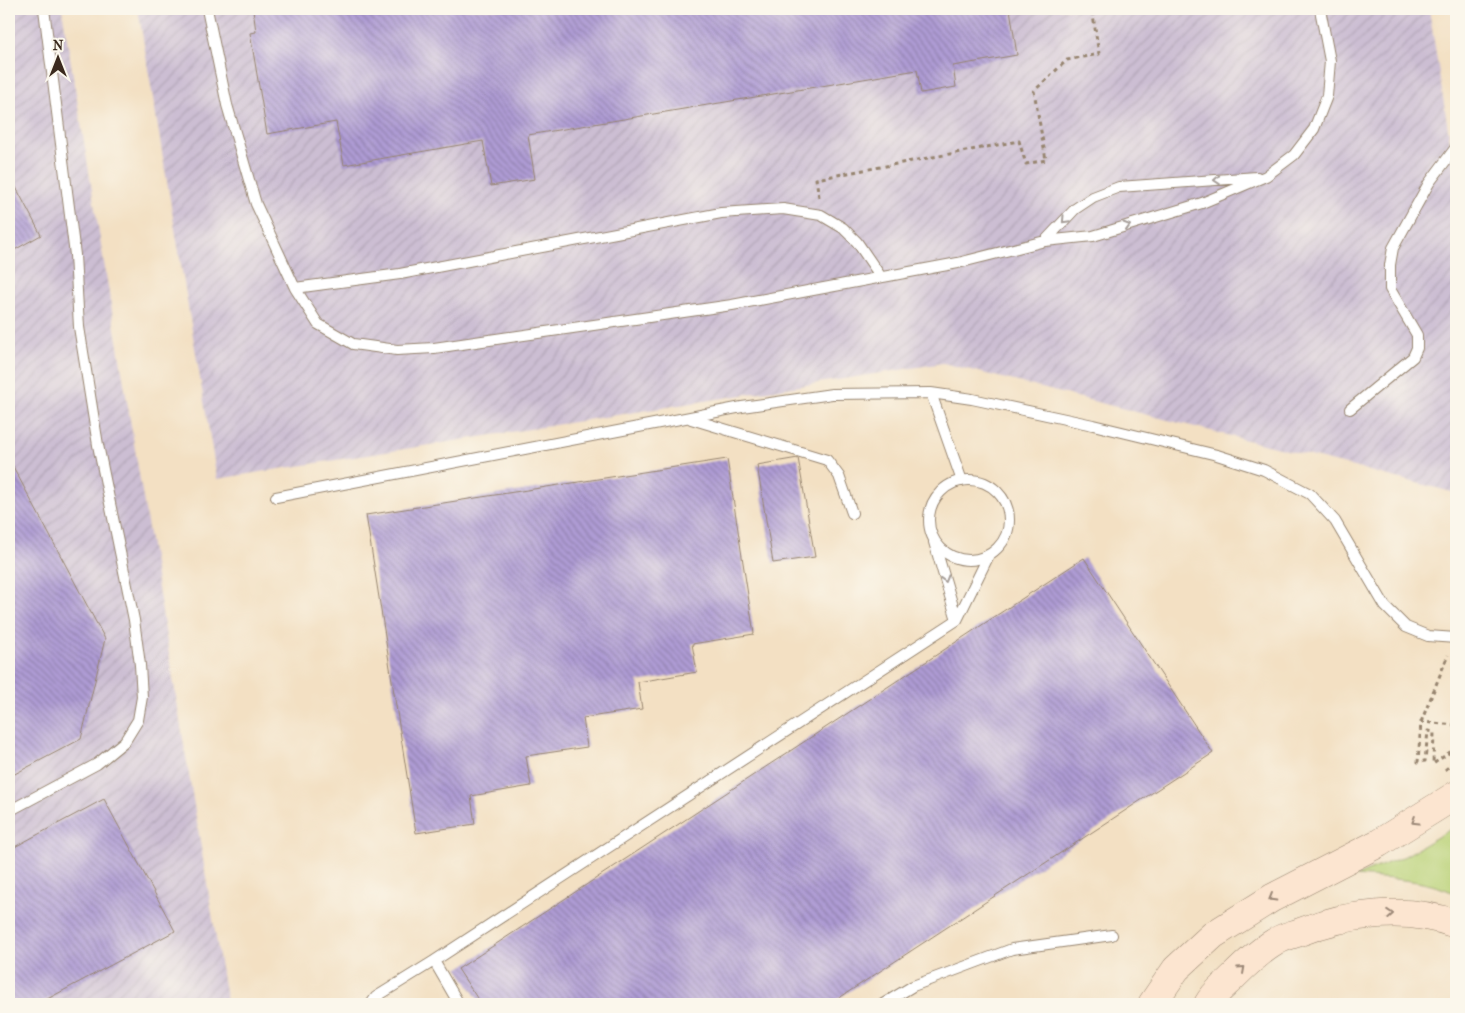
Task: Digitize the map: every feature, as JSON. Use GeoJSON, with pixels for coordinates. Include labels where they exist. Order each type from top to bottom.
{"type":"FeatureCollection","features":[{"type":"Feature","properties":{"kind":"main road"},"geometry":{"type":"LineString","coordinates":[[1152,1004],[1176,969],[1213,935],[1272,898],[1379,844],[1456,795]]}},
{"type":"Feature","properties":{"kind":"main road"},"geometry":{"type":"LineString","coordinates":[[1208,1004],[1212,997],[1243,967],[1276,941],[1318,925],[1367,915],[1403,913],[1438,917],[1456,924]]}},
{"type":"Feature","properties":{"kind":"lane"},"geometry":{"type":"LineString","coordinates":[[9,810],[97,764],[125,741],[138,720],[142,697],[134,620],[98,445],[79,327],[74,245],[44,9]]}},
{"type":"Feature","properties":{"kind":"lane"},"geometry":{"type":"LineString","coordinates":[[207,9],[227,105],[256,204],[295,288],[318,324],[353,344],[397,350],[434,348],[732,305],[958,263],[1045,241],[1093,236],[1202,203],[1266,176],[1294,155],[1314,129],[1327,96],[1330,61],[1320,9]]}},
{"type":"Feature","properties":{"kind":"lane"},"geometry":{"type":"LineString","coordinates":[[1350,409],[1413,357],[1417,348],[1417,335],[1390,289],[1390,265],[1393,248],[1429,183],[1456,147]]}},
{"type":"Feature","properties":{"kind":"lane"},"geometry":{"type":"LineString","coordinates":[[1045,241],[1075,209],[1093,197],[1119,187],[1266,176]]}},
{"type":"Feature","properties":{"kind":"lane"},"geometry":{"type":"LineString","coordinates":[[295,288],[400,274],[720,213],[783,209],[821,215],[843,228],[857,242],[881,277]]}},
{"type":"Feature","properties":{"kind":"lane"},"geometry":{"type":"LineString","coordinates":[[931,393],[962,481]]}},
{"type":"Feature","properties":{"kind":"lane"},"geometry":{"type":"LineString","coordinates":[[276,497],[742,407],[832,394],[931,393],[972,399],[1093,425],[1217,455],[1264,470],[1310,494],[1335,521],[1385,606],[1406,627],[1428,636],[1456,638]]}},
{"type":"Feature","properties":{"kind":"lane"},"geometry":{"type":"LineString","coordinates":[[688,418],[826,460],[839,476],[852,513]]}},
{"type":"Feature","properties":{"kind":"lane"},"geometry":{"type":"LineString","coordinates":[[372,1004],[376,997],[957,620],[988,557],[998,549],[1006,538],[1010,526],[1010,514],[1005,501],[998,491],[987,484],[975,480],[962,481],[950,485],[940,492],[933,502],[929,514],[932,537],[957,620]]}},
{"type":"Feature","properties":{"kind":"lane"},"geometry":{"type":"LineString","coordinates":[[932,537],[940,548],[950,556],[962,560],[988,557]]}},
{"type":"Feature","properties":{"kind":"lane"},"geometry":{"type":"LineString","coordinates":[[884,1004],[913,986],[1012,950],[1112,935]]}},
{"type":"Feature","properties":{"kind":"lane"},"geometry":{"type":"LineString","coordinates":[[434,961],[459,1004]]}},
{"type":"Feature","properties":{"kind":"path"},"geometry":{"type":"LineString","coordinates":[[821,215],[816,179],[1019,141],[1026,164],[1046,160],[1034,91],[1067,60],[1099,54],[1092,9]]}},
{"type":"Feature","properties":{"kind":"path"},"geometry":{"type":"LineString","coordinates":[[1456,638],[1422,722],[1418,762],[1425,761],[1428,731],[1434,732],[1433,764],[1456,748]]}},
{"type":"Feature","properties":{"kind":"path"},"geometry":{"type":"LineString","coordinates":[[1422,722],[1456,725]]}},
{"type":"Feature","properties":{"kind":"shaded area"},"geometry":{"type":"Polygon","coordinates":[[[9,9],[62,9],[227,1004],[9,1004],[9,9]]]}},
{"type":"Feature","properties":{"kind":"shaded area"},"geometry":{"type":"Polygon","coordinates":[[[138,9],[1429,9],[1456,180],[1456,493],[943,363],[217,479],[138,9]]]}},
{"type":"Feature","properties":{"kind":"green space"},"geometry":{"type":"Polygon","coordinates":[[[1456,826],[1456,894],[1432,885],[1356,876],[1405,856],[1456,826]]]}},
{"type":"Feature","properties":{"kind":"building"},"geometry":{"type":"Polygon","coordinates":[[[253,9],[1010,9],[1017,55],[953,66],[956,87],[921,93],[917,70],[528,135],[535,179],[491,186],[483,141],[344,165],[336,122],[267,134],[250,33],[256,32],[253,9]]]}},
{"type":"Feature","properties":{"kind":"building"},"geometry":{"type":"Polygon","coordinates":[[[9,174],[41,235],[9,253],[9,174]]]}},
{"type":"Feature","properties":{"kind":"building"},"geometry":{"type":"Polygon","coordinates":[[[798,458],[815,557],[773,563],[757,465],[798,458]]]}},
{"type":"Feature","properties":{"kind":"building"},"geometry":{"type":"Polygon","coordinates":[[[9,459],[105,639],[81,739],[9,777],[9,459]]]}},
{"type":"Feature","properties":{"kind":"building"},"geometry":{"type":"Polygon","coordinates":[[[727,459],[754,634],[692,644],[697,672],[638,682],[642,709],[583,718],[587,747],[526,756],[531,786],[471,796],[475,824],[416,833],[366,515],[727,459]]]}},
{"type":"Feature","properties":{"kind":"building"},"geometry":{"type":"Polygon","coordinates":[[[1084,558],[1213,753],[830,1004],[481,1004],[458,969],[1084,558]]]}},
{"type":"Feature","properties":{"kind":"building"},"geometry":{"type":"Polygon","coordinates":[[[104,799],[175,931],[38,1004],[9,1004],[9,850],[104,799]]]}}]}
